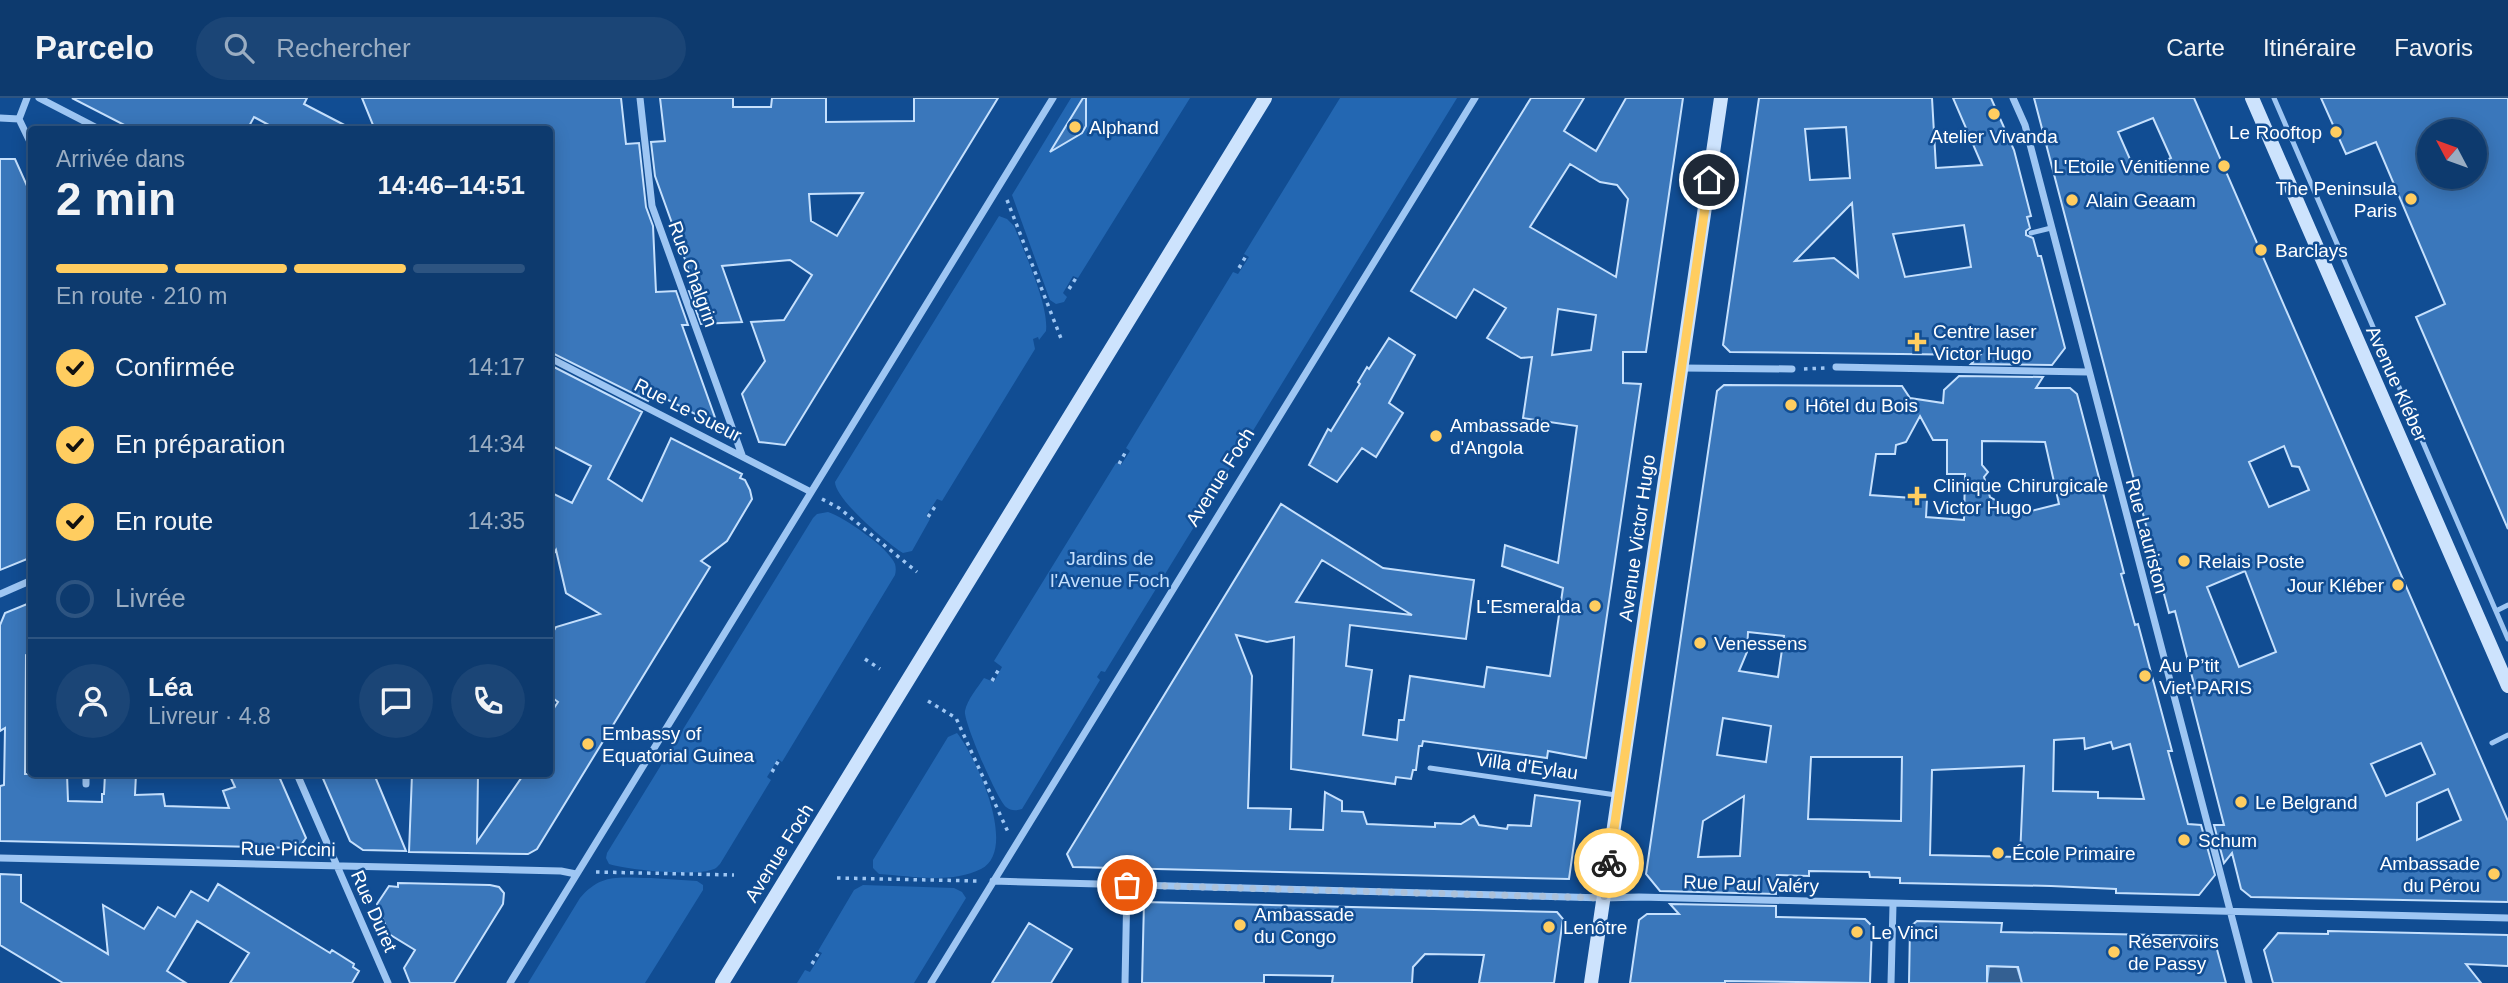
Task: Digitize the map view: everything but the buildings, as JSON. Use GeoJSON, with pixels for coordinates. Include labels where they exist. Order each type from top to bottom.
{"type":"FeatureCollection","features":[{"type":"Feature","properties":{"kind":"main road","name":"Avenue Foch"},"geometry":{"type":"LineString","coordinates":[[722,983],[1265,98]]}},
{"type":"Feature","properties":{"kind":"main road","name":"Avenue Victor Hugo"},"geometry":{"type":"LineString","coordinates":[[1591,983],[1721,98]]}},
{"type":"Feature","properties":{"kind":"main road","name":"Avenue Kléber"},"geometry":{"type":"LineString","coordinates":[[2252,98],[2508,686]]}},
{"type":"Feature","properties":{"kind":"street"},"geometry":{"type":"LineString","coordinates":[[27,98],[19,119],[28,138]]}},
{"type":"Feature","properties":{"kind":"street"},"geometry":{"type":"LineString","coordinates":[[39,98],[93,126]]}},
{"type":"Feature","properties":{"kind":"street","name":"Rue Chalgrin"},"geometry":{"type":"LineString","coordinates":[[640,98],[652,206],[742,455]]}},
{"type":"Feature","properties":{"kind":"street"},"geometry":{"type":"LineString","coordinates":[[510,983],[1053,98]]}},
{"type":"Feature","properties":{"kind":"street","name":"Avenue Foch"},"geometry":{"type":"LineString","coordinates":[[931,983],[1475,98]]}},
{"type":"Feature","properties":{"kind":"street","name":"Rue Lauriston"},"geometry":{"type":"LineString","coordinates":[[2013,98],[2025,125],[2249,983]]}},
{"type":"Feature","properties":{"kind":"street"},"geometry":{"type":"LineString","coordinates":[[0,118],[19,119]]}},
{"type":"Feature","properties":{"kind":"street","name":"Rue Le Sueur"},"geometry":{"type":"LineString","coordinates":[[553,360],[811,492]]}},
{"type":"Feature","properties":{"kind":"street"},"geometry":{"type":"LineString","coordinates":[[1836,367],[2088,372]]}},
{"type":"Feature","properties":{"kind":"street"},"geometry":{"type":"LineString","coordinates":[[1681,368],[1792,369]]}},
{"type":"Feature","properties":{"kind":"street"},"geometry":{"type":"LineString","coordinates":[[0,594],[28,582]]}},
{"type":"Feature","properties":{"kind":"street"},"geometry":{"type":"LineString","coordinates":[[86,777],[86,784]]}},
{"type":"Feature","properties":{"kind":"street","name":"Rue Duret"},"geometry":{"type":"LineString","coordinates":[[298,777],[388,983]]}},
{"type":"Feature","properties":{"kind":"street","name":"Rue Piccini"},"geometry":{"type":"LineString","coordinates":[[0,858],[576,873]]}},
{"type":"Feature","properties":{"kind":"street","name":"Rue Paul Valéry"},"geometry":{"type":"LineString","coordinates":[[993,881],[2508,918]]}},
{"type":"Feature","properties":{"kind":"street"},"geometry":{"type":"LineString","coordinates":[[1125,983],[1127,885]]}},
{"type":"Feature","properties":{"kind":"street"},"geometry":{"type":"LineString","coordinates":[[1891,983],[1893,905]]}},
{"type":"Feature","properties":{"kind":"lane","name":"Avenue Kléber"},"geometry":{"type":"LineString","coordinates":[[2274,98],[2508,639]]}},
{"type":"Feature","properties":{"kind":"lane"},"geometry":{"type":"LineString","coordinates":[[2031,233],[2051,228]]}},
{"type":"Feature","properties":{"kind":"lane"},"geometry":{"type":"LineString","coordinates":[[2496,611],[2508,605]]}},
{"type":"Feature","properties":{"kind":"lane"},"geometry":{"type":"LineString","coordinates":[[2492,743],[2508,735]]}},
{"type":"Feature","properties":{"kind":"lane","name":"Villa d'Eylau"},"geometry":{"type":"LineString","coordinates":[[1430,768],[1619,795]]}},
{"type":"Feature","properties":{"kind":"path"},"geometry":{"type":"LineString","coordinates":[[1007,198],[1062,341]]}},
{"type":"Feature","properties":{"kind":"path"},"geometry":{"type":"LineString","coordinates":[[1239,268],[1246,256]]}},
{"type":"Feature","properties":{"kind":"path"},"geometry":{"type":"LineString","coordinates":[[1069,289],[1076,278]]}},
{"type":"Feature","properties":{"kind":"path"},"geometry":{"type":"LineString","coordinates":[[1119,464],[1125,453]]}},
{"type":"Feature","properties":{"kind":"path"},"geometry":{"type":"LineString","coordinates":[[811,492],[839,508],[917,572]]}},
{"type":"Feature","properties":{"kind":"path"},"geometry":{"type":"LineString","coordinates":[[928,517],[936,505]]}},
{"type":"Feature","properties":{"kind":"path"},"geometry":{"type":"LineString","coordinates":[[865,659],[880,669]]}},
{"type":"Feature","properties":{"kind":"path"},"geometry":{"type":"LineString","coordinates":[[992,681],[999,669]]}},
{"type":"Feature","properties":{"kind":"path"},"geometry":{"type":"LineString","coordinates":[[928,701],[956,718],[1015,846]]}},
{"type":"Feature","properties":{"kind":"path"},"geometry":{"type":"LineString","coordinates":[[772,772],[779,760]]}},
{"type":"Feature","properties":{"kind":"path"},"geometry":{"type":"LineString","coordinates":[[587,874],[734,875]]}},
{"type":"Feature","properties":{"kind":"path"},"geometry":{"type":"LineString","coordinates":[[837,878],[993,881]]}},
{"type":"Feature","properties":{"kind":"path"},"geometry":{"type":"LineString","coordinates":[[812,964],[819,952]]}},
{"type":"Feature","properties":{"kind":"green space"},"geometry":{"type":"Polygon","coordinates":[[[1071,98],[1190,98],[1078,278],[1073,276],[1063,293],[1067,297],[1064,302],[1056,304],[1050,300],[1012,195],[1071,98]]]}},
{"type":"Feature","properties":{"kind":"green space","name":"Jardins de l'Avenue Foch"},"geometry":{"type":"Polygon","coordinates":[[[1340,98],[1457,98],[1105,672],[1101,671],[1097,677],[1100,680],[1022,809],[1010,809],[996,791],[975,744],[966,718],[968,702],[984,678],[994,682],[1002,667],[994,661],[1116,463],[1121,465],[1130,451],[1126,448],[1233,272],[1238,274],[1249,257],[1244,254],[1340,98]]]}},
{"type":"Feature","properties":{"kind":"green space"},"geometry":{"type":"Polygon","coordinates":[[[999,216],[1014,226],[1040,293],[1046,331],[1039,340],[1038,337],[1033,339],[1035,349],[942,501],[937,499],[926,516],[930,519],[912,551],[903,553],[853,510],[837,490],[835,482],[999,216]]]}},
{"type":"Feature","properties":{"kind":"green space"},"geometry":{"type":"Polygon","coordinates":[[[828,512],[855,526],[884,550],[895,564],[895,575],[782,762],[778,759],[767,777],[771,780],[720,864],[713,870],[702,872],[676,872],[609,864],[607,853],[813,518],[817,514],[828,512]]]}},
{"type":"Feature","properties":{"kind":"green space"},"geometry":{"type":"Polygon","coordinates":[[[957,733],[974,762],[990,803],[996,843],[992,859],[970,874],[944,878],[879,874],[873,868],[873,860],[948,737],[957,733]]]}},
{"type":"Feature","properties":{"kind":"green space"},"geometry":{"type":"Polygon","coordinates":[[[612,878],[697,881],[703,885],[703,890],[645,983],[528,983],[580,898],[588,890],[612,878]]]}},
{"type":"Feature","properties":{"kind":"green space"},"geometry":{"type":"Polygon","coordinates":[[[863,885],[954,888],[966,898],[914,983],[797,983],[805,970],[810,972],[822,953],[818,951],[854,890],[863,885]]]}},
{"type":"Feature","properties":{"kind":"shaded area"},"geometry":{"type":"Polygon","coordinates":[[[1989,966],[2017,967],[2022,983],[1987,983],[1989,966]]]}},
{"type":"Feature","properties":{"kind":"way so far"},"geometry":{"type":"LineString","coordinates":[[1127,885],[1604,898],[1609,863]]}},
{"type":"Feature","properties":{"kind":"place","name":"Atelier Vivanda"},"geometry":{"type":"Point","coordinates":[1994,114]}},
{"type":"Feature","properties":{"kind":"place","name":"Alphand"},"geometry":{"type":"Point","coordinates":[1075,127]}},
{"type":"Feature","properties":{"kind":"place","name":"Le Rooftop"},"geometry":{"type":"Point","coordinates":[2336,132]}},
{"type":"Feature","properties":{"kind":"place","name":"L'Etoile Vénitienne"},"geometry":{"type":"Point","coordinates":[2224,166]}},
{"type":"Feature","properties":{"kind":"place","name":"The Peninsula Paris"},"geometry":{"type":"Point","coordinates":[2411,199]}},
{"type":"Feature","properties":{"kind":"place","name":"Alain Geaam"},"geometry":{"type":"Point","coordinates":[2072,200]}},
{"type":"Feature","properties":{"kind":"place","name":"Barclays"},"geometry":{"type":"Point","coordinates":[2261,250]}},
{"type":"Feature","properties":{"kind":"place","name":"Centre laser Victor Hugo"},"geometry":{"type":"Point","coordinates":[1917,342]}},
{"type":"Feature","properties":{"kind":"place","name":"Hôtel du Bois"},"geometry":{"type":"Point","coordinates":[1791,405]}},
{"type":"Feature","properties":{"kind":"place","name":"Ambassade d'Angola"},"geometry":{"type":"Point","coordinates":[1436,436]}},
{"type":"Feature","properties":{"kind":"place","name":"Clinique Chirurgicale Victor Hugo"},"geometry":{"type":"Point","coordinates":[1917,496]}},
{"type":"Feature","properties":{"kind":"place","name":"Relais Poste"},"geometry":{"type":"Point","coordinates":[2184,561]}},
{"type":"Feature","properties":{"kind":"place","name":"Jour Kléber"},"geometry":{"type":"Point","coordinates":[2398,585]}},
{"type":"Feature","properties":{"kind":"place","name":"L'Esmeralda"},"geometry":{"type":"Point","coordinates":[1595,606]}},
{"type":"Feature","properties":{"kind":"place","name":"Venessens"},"geometry":{"type":"Point","coordinates":[1700,643]}},
{"type":"Feature","properties":{"kind":"place","name":"Au P’tit Viet PARIS"},"geometry":{"type":"Point","coordinates":[2145,676]}},
{"type":"Feature","properties":{"kind":"place","name":"Embassy of Equatorial Guinea"},"geometry":{"type":"Point","coordinates":[588,744]}},
{"type":"Feature","properties":{"kind":"place","name":"Le Belgrand"},"geometry":{"type":"Point","coordinates":[2241,802]}},
{"type":"Feature","properties":{"kind":"place","name":"Schum"},"geometry":{"type":"Point","coordinates":[2184,840]}},
{"type":"Feature","properties":{"kind":"place","name":"École Primaire"},"geometry":{"type":"Point","coordinates":[1998,853]}},
{"type":"Feature","properties":{"kind":"place","name":"Ambassade du Pérou"},"geometry":{"type":"Point","coordinates":[2494,874]}},
{"type":"Feature","properties":{"kind":"place","name":"Ambassade du Congo"},"geometry":{"type":"Point","coordinates":[1240,925]}},
{"type":"Feature","properties":{"kind":"place","name":"Lenôtre"},"geometry":{"type":"Point","coordinates":[1549,927]}},
{"type":"Feature","properties":{"kind":"place","name":"Le Vinci"},"geometry":{"type":"Point","coordinates":[1857,932]}},
{"type":"Feature","properties":{"kind":"place","name":"Réservoirs de Passy"},"geometry":{"type":"Point","coordinates":[2114,952]}},
{"type":"Feature","properties":{"kind":"route"},"geometry":{"type":"LineString","coordinates":[[1609,863],[1709,180]]}}]}
